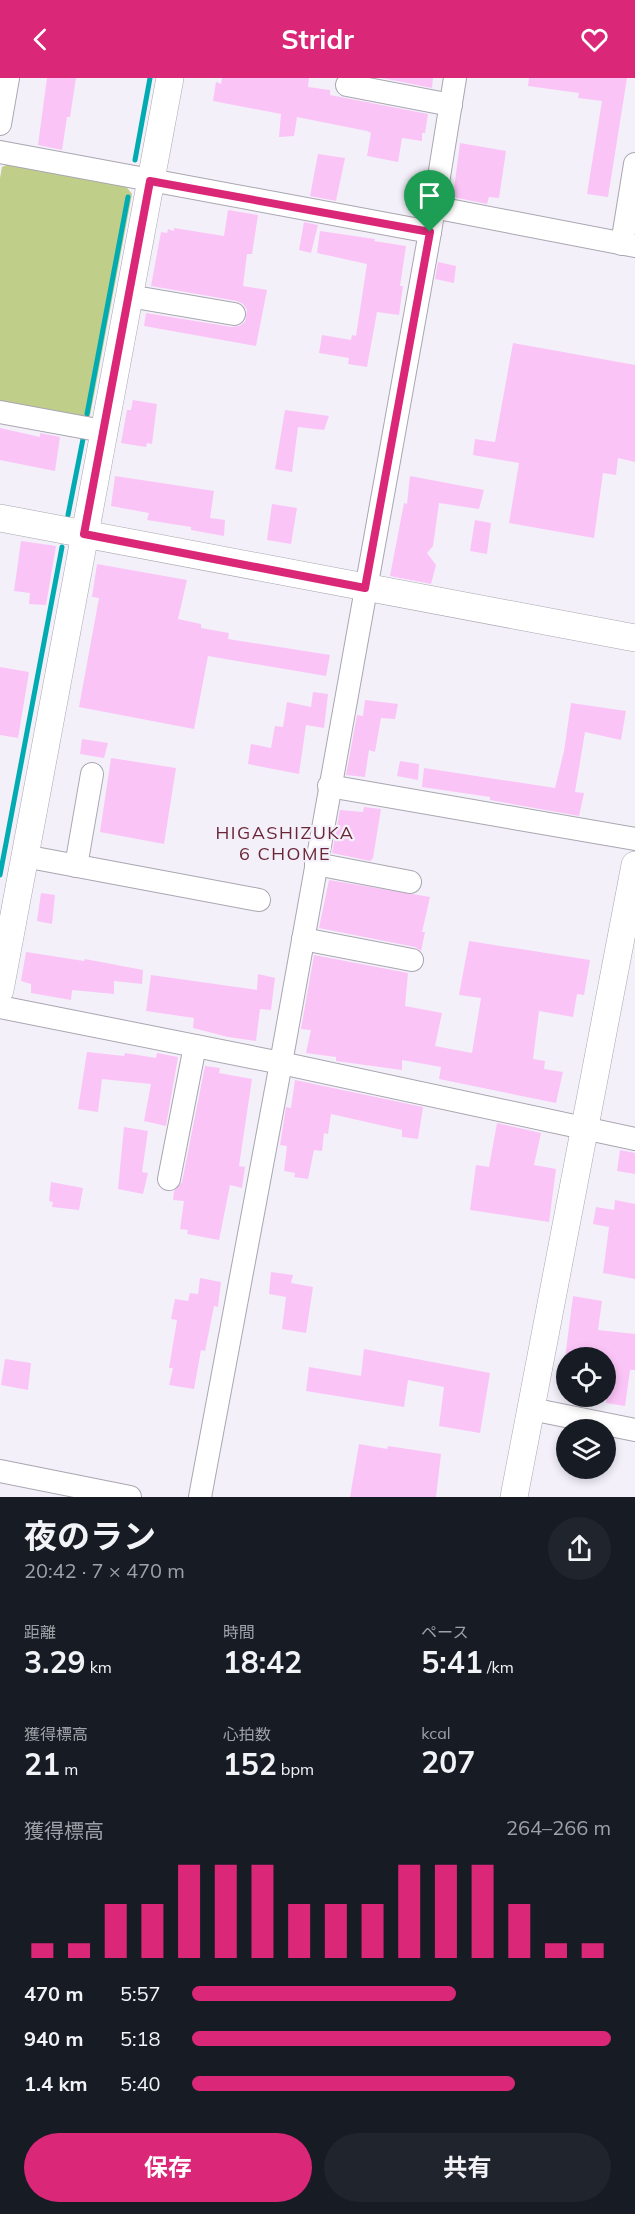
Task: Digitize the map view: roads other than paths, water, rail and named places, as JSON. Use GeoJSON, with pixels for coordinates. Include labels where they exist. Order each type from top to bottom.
{"type":"FeatureCollection","features":[{"type":"Feature","properties":{"kind":"street"},"geometry":{"type":"LineString","coordinates":[[0,124],[8,78]]}},
{"type":"Feature","properties":{"kind":"street"},"geometry":{"type":"LineString","coordinates":[[0,990],[170,78]]}},
{"type":"Feature","properties":{"kind":"street"},"geometry":{"type":"LineString","coordinates":[[200,1497],[281,1063],[430,232],[455,78]]}},
{"type":"Feature","properties":{"kind":"street"},"geometry":{"type":"LineString","coordinates":[[347,85],[451,105]]}},
{"type":"Feature","properties":{"kind":"street"},"geometry":{"type":"LineString","coordinates":[[0,152],[430,232]]}},
{"type":"Feature","properties":{"kind":"street"},"geometry":{"type":"LineString","coordinates":[[433,207],[628,245],[635,164]]}},
{"type":"Feature","properties":{"kind":"street"},"geometry":{"type":"LineString","coordinates":[[129,296],[234,314]]}},
{"type":"Feature","properties":{"kind":"street"},"geometry":{"type":"LineString","coordinates":[[0,412],[104,431]]}},
{"type":"Feature","properties":{"kind":"street"},"geometry":{"type":"LineString","coordinates":[[0,518],[635,638]]}},
{"type":"Feature","properties":{"kind":"street"},"geometry":{"type":"LineString","coordinates":[[75,866],[92,774]]}},
{"type":"Feature","properties":{"kind":"street"},"geometry":{"type":"LineString","coordinates":[[329,786],[635,839]]}},
{"type":"Feature","properties":{"kind":"street"},"geometry":{"type":"LineString","coordinates":[[24,856],[259,900]]}},
{"type":"Feature","properties":{"kind":"street"},"geometry":{"type":"LineString","coordinates":[[316,864],[410,882]]}},
{"type":"Feature","properties":{"kind":"street"},"geometry":{"type":"LineString","coordinates":[[514,1497],[635,866]]}},
{"type":"Feature","properties":{"kind":"street"},"geometry":{"type":"LineString","coordinates":[[303,939],[412,960]]}},
{"type":"Feature","properties":{"kind":"street"},"geometry":{"type":"LineString","coordinates":[[0,1007],[281,1063],[635,1139]]}},
{"type":"Feature","properties":{"kind":"street"},"geometry":{"type":"LineString","coordinates":[[169,1179],[195,1046]]}},
{"type":"Feature","properties":{"kind":"street"},"geometry":{"type":"LineString","coordinates":[[531,1409],[635,1430]]}},
{"type":"Feature","properties":{"kind":"street"},"geometry":{"type":"LineString","coordinates":[[0,1471],[130,1497]]}},
{"type":"Feature","properties":{"kind":"waterway"},"geometry":{"type":"LineString","coordinates":[[135,160],[150,78]]}},
{"type":"Feature","properties":{"kind":"waterway"},"geometry":{"type":"LineString","coordinates":[[87,414],[128,197]]}},
{"type":"Feature","properties":{"kind":"waterway"},"geometry":{"type":"LineString","coordinates":[[68,515],[83,439]]}},
{"type":"Feature","properties":{"kind":"waterway"},"geometry":{"type":"LineString","coordinates":[[0,875],[62,547]]}},
{"type":"Feature","properties":{"kind":"district","name":"HIGASHIZUKA 6 CHOME"},"geometry":{"type":"Point","coordinates":[285,842]}}]}
